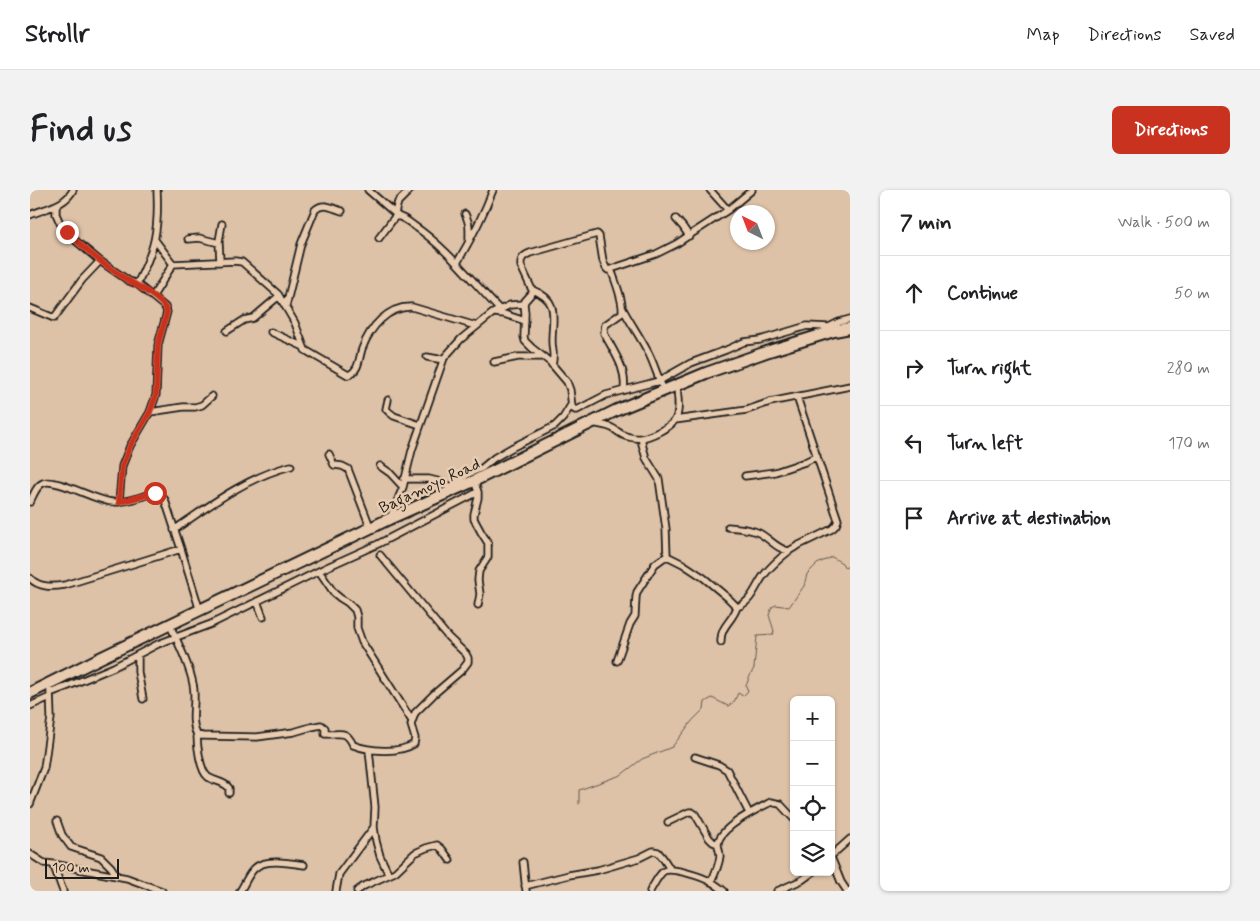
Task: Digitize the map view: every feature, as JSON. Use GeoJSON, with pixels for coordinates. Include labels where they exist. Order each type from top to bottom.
{"type":"FeatureCollection","features":[{"type":"Feature","properties":{"kind":"highway","name":"Bagamoyo Road"},"geometry":{"type":"LineString","coordinates":[[30,693],[50,691],[98,659],[617,410],[677,384],[769,351],[850,328]]}},
{"type":"Feature","properties":{"kind":"street"},"geometry":{"type":"LineString","coordinates":[[30,215],[56,205],[68,198],[73,190]]}},
{"type":"Feature","properties":{"kind":"street"},"geometry":{"type":"LineString","coordinates":[[137,284],[149,259],[155,240],[158,210],[157,190]]}},
{"type":"Feature","properties":{"kind":"street"},"geometry":{"type":"LineString","coordinates":[[368,190],[434,241],[500,309]]}},
{"type":"Feature","properties":{"kind":"street"},"geometry":{"type":"LineString","coordinates":[[378,238],[397,214],[398,202],[410,190]]}},
{"type":"Feature","properties":{"kind":"street"},"geometry":{"type":"LineString","coordinates":[[457,263],[484,212],[492,190]]}},
{"type":"Feature","properties":{"kind":"street"},"geometry":{"type":"LineString","coordinates":[[710,190],[728,210]]}},
{"type":"Feature","properties":{"kind":"street"},"geometry":{"type":"LineString","coordinates":[[404,479],[429,479],[452,486],[468,474],[482,468],[494,458],[554,426],[563,418],[571,405],[569,386],[552,365],[525,341],[524,304],[532,294],[532,290],[520,262],[524,256],[596,234],[598,235],[604,265],[608,270],[656,254],[689,236],[728,210],[752,190]]}},
{"type":"Feature","properties":{"kind":"street"},"geometry":{"type":"LineString","coordinates":[[56,205],[56,214],[67,232],[100,261],[153,296],[165,307],[167,312],[158,345],[156,395],[150,412],[130,446],[122,466],[119,502]]}},
{"type":"Feature","properties":{"kind":"street"},"geometry":{"type":"LineString","coordinates":[[286,306],[301,244],[315,210],[319,206],[324,206],[342,211]]}},
{"type":"Feature","properties":{"kind":"street"},"geometry":{"type":"LineString","coordinates":[[465,214],[470,226],[469,242]]}},
{"type":"Feature","properties":{"kind":"street"},"geometry":{"type":"LineString","coordinates":[[676,219],[689,236]]}},
{"type":"Feature","properties":{"kind":"street"},"geometry":{"type":"LineString","coordinates":[[220,262],[219,243],[222,224]]}},
{"type":"Feature","properties":{"kind":"street"},"geometry":{"type":"LineString","coordinates":[[188,239],[199,238],[219,243]]}},
{"type":"Feature","properties":{"kind":"street"},"geometry":{"type":"LineString","coordinates":[[155,240],[173,264]]}},
{"type":"Feature","properties":{"kind":"street"},"geometry":{"type":"LineString","coordinates":[[30,308],[54,318],[82,280],[100,261]]}},
{"type":"Feature","properties":{"kind":"street"},"geometry":{"type":"LineString","coordinates":[[173,264],[236,261],[244,263],[279,296],[295,323],[307,352],[345,374],[354,372],[370,333],[387,315],[403,306],[476,326]]}},
{"type":"Feature","properties":{"kind":"street"},"geometry":{"type":"LineString","coordinates":[[153,296],[173,264]]}},
{"type":"Feature","properties":{"kind":"street"},"geometry":{"type":"LineString","coordinates":[[611,269],[623,309],[648,352],[664,390]]}},
{"type":"Feature","properties":{"kind":"street"},"geometry":{"type":"LineString","coordinates":[[532,290],[542,294],[551,304],[553,314],[552,344],[555,356],[552,365]]}},
{"type":"Feature","properties":{"kind":"street"},"geometry":{"type":"LineString","coordinates":[[227,331],[244,320],[253,318],[279,296]]}},
{"type":"Feature","properties":{"kind":"street"},"geometry":{"type":"LineString","coordinates":[[389,520],[403,487],[420,424],[444,358],[461,339],[493,313],[510,304],[524,304]]}},
{"type":"Feature","properties":{"kind":"street"},"geometry":{"type":"LineString","coordinates":[[623,309],[622,313],[605,325],[604,333],[620,363],[625,381],[624,390]]}},
{"type":"Feature","properties":{"kind":"street"},"geometry":{"type":"LineString","coordinates":[[493,313],[504,314],[525,321]]}},
{"type":"Feature","properties":{"kind":"street"},"geometry":{"type":"LineString","coordinates":[[571,405],[577,410],[606,395],[659,381],[691,363],[744,342],[760,340],[807,326],[828,327],[850,320]]}},
{"type":"Feature","properties":{"kind":"street"},"geometry":{"type":"LineString","coordinates":[[271,332],[304,347]]}},
{"type":"Feature","properties":{"kind":"street"},"geometry":{"type":"LineString","coordinates":[[427,357],[438,360],[444,358]]}},
{"type":"Feature","properties":{"kind":"street"},"geometry":{"type":"LineString","coordinates":[[494,362],[518,357],[544,357]]}},
{"type":"Feature","properties":{"kind":"street"},"geometry":{"type":"LineString","coordinates":[[591,423],[612,428],[627,437],[642,438],[662,430],[675,420],[678,413],[677,384]]}},
{"type":"Feature","properties":{"kind":"street"},"geometry":{"type":"LineString","coordinates":[[675,420],[747,410],[770,402],[850,386]]}},
{"type":"Feature","properties":{"kind":"street"},"geometry":{"type":"LineString","coordinates":[[150,412],[202,405],[212,396]]}},
{"type":"Feature","properties":{"kind":"street"},"geometry":{"type":"LineString","coordinates":[[721,642],[722,630],[737,607],[747,602],[762,577],[773,565],[789,550],[832,529],[838,520],[797,397]]}},
{"type":"Feature","properties":{"kind":"street"},"geometry":{"type":"LineString","coordinates":[[388,400],[386,409],[391,414],[420,424]]}},
{"type":"Feature","properties":{"kind":"street"},"geometry":{"type":"LineString","coordinates":[[642,438],[646,458],[659,479],[666,529],[667,556]]}},
{"type":"Feature","properties":{"kind":"street"},"geometry":{"type":"LineString","coordinates":[[330,454],[334,464],[348,470],[371,528]]}},
{"type":"Feature","properties":{"kind":"street"},"geometry":{"type":"LineString","coordinates":[[745,476],[775,472],[817,456]]}},
{"type":"Feature","properties":{"kind":"street"},"geometry":{"type":"LineString","coordinates":[[174,530],[236,488],[264,475],[291,466]]}},
{"type":"Feature","properties":{"kind":"street"},"geometry":{"type":"LineString","coordinates":[[380,466],[403,487]]}},
{"type":"Feature","properties":{"kind":"street"},"geometry":{"type":"LineString","coordinates":[[474,480],[478,492],[474,519],[488,543],[488,557],[479,571],[480,594],[478,605]]}},
{"type":"Feature","properties":{"kind":"street"},"geometry":{"type":"LineString","coordinates":[[30,502],[38,486],[48,482],[112,503],[155,493],[160,494],[165,500],[200,611]]}},
{"type":"Feature","properties":{"kind":"street"},"geometry":{"type":"LineString","coordinates":[[30,706],[50,691],[84,680],[158,644],[211,624],[374,546],[478,492]]}},
{"type":"Feature","properties":{"kind":"street"},"geometry":{"type":"LineString","coordinates":[[728,527],[748,528],[768,538],[781,548],[789,550]]}},
{"type":"Feature","properties":{"kind":"street"},"geometry":{"type":"LineString","coordinates":[[374,546],[429,619]]}},
{"type":"Feature","properties":{"kind":"street"},"geometry":{"type":"LineString","coordinates":[[30,578],[34,583],[45,586],[65,586],[181,549]]}},
{"type":"Feature","properties":{"kind":"street"},"geometry":{"type":"LineString","coordinates":[[197,735],[257,737],[294,732],[321,725],[325,728],[325,734],[344,734],[353,745],[369,750],[398,749],[414,744],[415,738],[412,731],[412,721],[415,713],[466,666],[468,658],[448,637],[380,555]]}},
{"type":"Feature","properties":{"kind":"street"},"geometry":{"type":"LineString","coordinates":[[667,556],[704,578],[737,607]]}},
{"type":"Feature","properties":{"kind":"street"},"geometry":{"type":"LineString","coordinates":[[618,661],[630,624],[635,616],[637,592],[655,564],[667,556]]}},
{"type":"Feature","properties":{"kind":"street"},"geometry":{"type":"LineString","coordinates":[[319,571],[334,593],[348,602],[355,610],[357,628],[362,642],[412,721]]}},
{"type":"Feature","properties":{"kind":"street"},"geometry":{"type":"LineString","coordinates":[[257,601],[263,617]]}},
{"type":"Feature","properties":{"kind":"street"},"geometry":{"type":"LineString","coordinates":[[170,625],[187,664],[193,684],[195,699],[193,724],[197,735],[203,770],[209,778],[226,784],[229,788],[229,794]]}},
{"type":"Feature","properties":{"kind":"street"},"geometry":{"type":"LineString","coordinates":[[138,655],[138,672],[143,699]]}},
{"type":"Feature","properties":{"kind":"street"},"geometry":{"type":"LineString","coordinates":[[30,804],[44,768],[51,718],[50,691]]}},
{"type":"Feature","properties":{"kind":"street"},"geometry":{"type":"LineString","coordinates":[[369,750],[376,841],[380,856],[389,874]]}},
{"type":"Feature","properties":{"kind":"street"},"geometry":{"type":"LineString","coordinates":[[695,757],[719,765],[727,770],[749,814]]}},
{"type":"Feature","properties":{"kind":"street"},"geometry":{"type":"LineString","coordinates":[[711,882],[720,856],[718,844],[720,839],[739,820],[772,802],[780,804],[790,814]]}},
{"type":"Feature","properties":{"kind":"street"},"geometry":{"type":"LineString","coordinates":[[668,822],[692,812],[713,842],[718,844]]}},
{"type":"Feature","properties":{"kind":"street"},"geometry":{"type":"LineString","coordinates":[[57,821],[62,835],[71,847],[101,857],[117,876]]}},
{"type":"Feature","properties":{"kind":"street"},"geometry":{"type":"LineString","coordinates":[[336,891],[338,874],[374,827]]}},
{"type":"Feature","properties":{"kind":"street"},"geometry":{"type":"LineString","coordinates":[[835,852],[850,839]]}},
{"type":"Feature","properties":{"kind":"street"},"geometry":{"type":"LineString","coordinates":[[357,891],[395,872],[416,853],[426,848],[437,845],[450,860]]}},
{"type":"Feature","properties":{"kind":"street"},"geometry":{"type":"LineString","coordinates":[[523,862],[526,889],[569,875],[598,870],[658,852],[670,869],[711,882],[724,891]]}},
{"type":"Feature","properties":{"kind":"street"},"geometry":{"type":"LineString","coordinates":[[30,854],[44,863],[117,876],[162,891]]}},
{"type":"Feature","properties":{"kind":"street"},"geometry":{"type":"LineString","coordinates":[[240,891],[255,867],[259,865],[274,861],[304,864]]}},
{"type":"Feature","properties":{"kind":"street"},"geometry":{"type":"LineString","coordinates":[[53,864],[63,891]]}},
{"type":"Feature","properties":{"kind":"street"},"geometry":{"type":"LineString","coordinates":[[835,866],[847,891]]}},
{"type":"Feature","properties":{"kind":"street"},"geometry":{"type":"LineString","coordinates":[[650,891],[660,875],[670,869]]}},
{"type":"Feature","properties":{"kind":"street"},"geometry":{"type":"LineString","coordinates":[[777,891],[808,876]]}},
{"type":"Feature","properties":{"kind":"waterway"},"geometry":{"type":"LineString","coordinates":[[579,804],[579,790],[621,775],[642,759],[672,747],[704,709],[705,702],[712,698],[728,706],[734,702],[738,693],[743,696],[748,691],[746,686],[754,668],[757,636],[773,635],[774,631],[769,615],[772,607],[776,605],[789,607],[804,586],[807,574],[817,564],[832,557],[842,563],[845,568],[850,565]]}},
{"type":"Feature","properties":{"kind":"route"},"geometry":{"type":"LineString","coordinates":[[67,232],[100,261],[137,284],[167,309],[158,345],[156,395],[150,412],[130,446],[122,466],[119,502],[155,493]]}}]}
